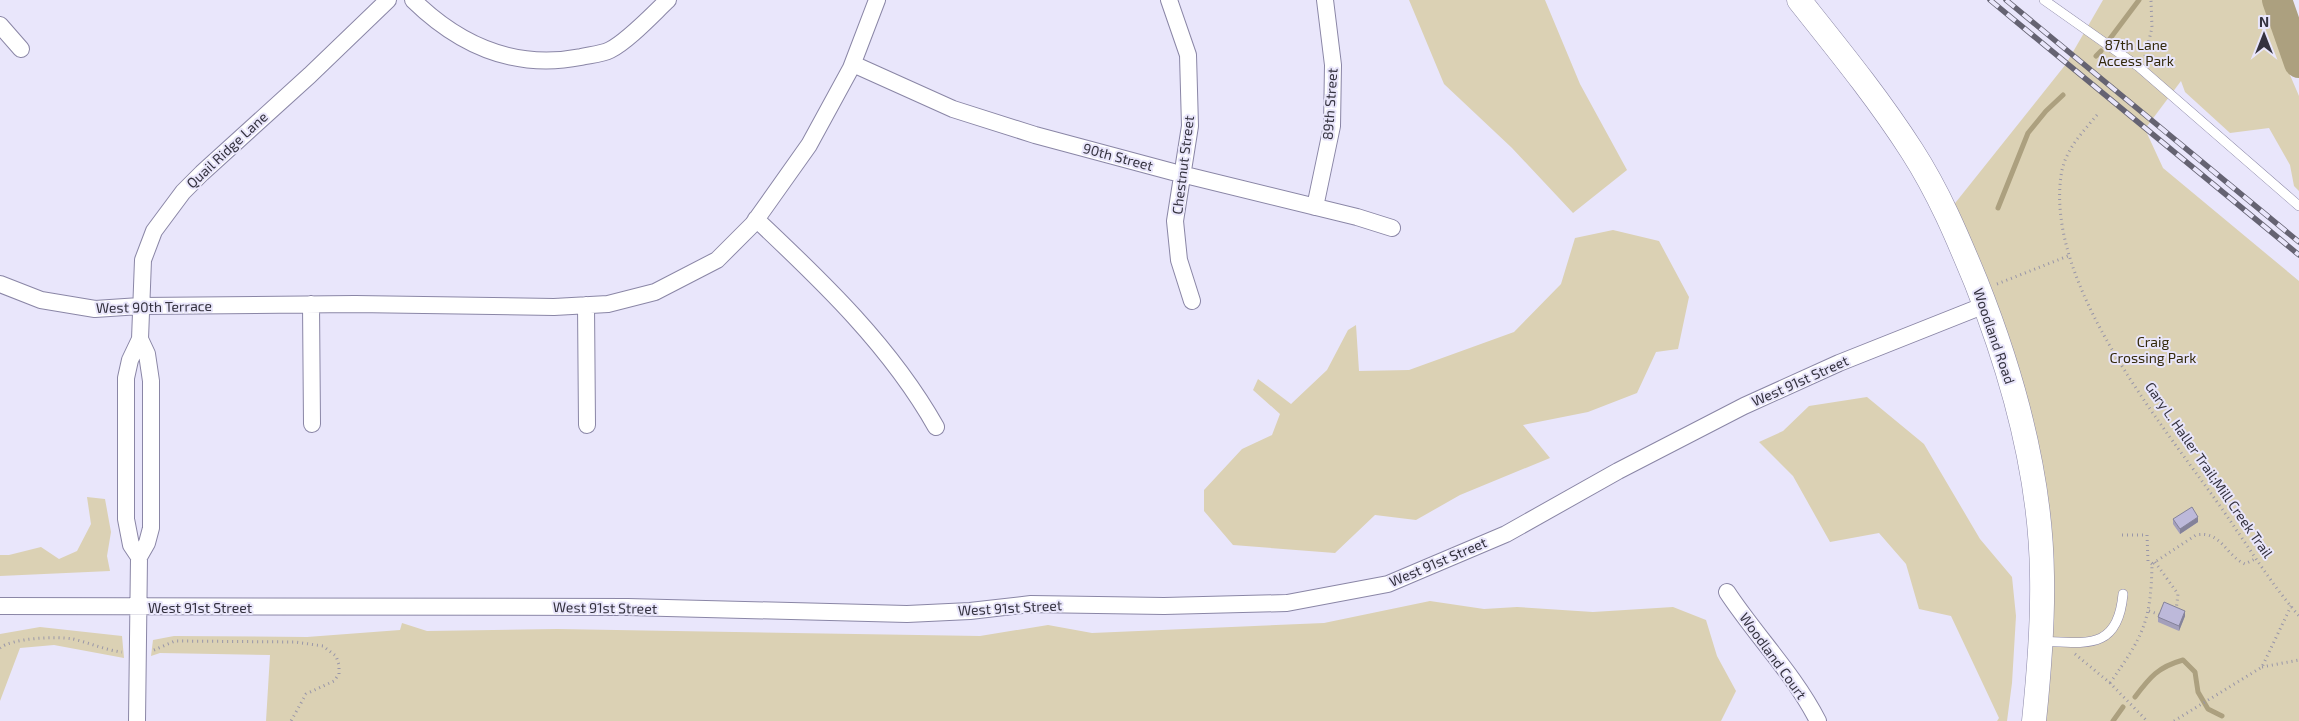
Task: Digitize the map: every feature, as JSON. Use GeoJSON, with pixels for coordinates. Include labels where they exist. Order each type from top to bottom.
{"type":"FeatureCollection","features":[{"type":"Feature","properties":{"kind":"main road","name":"Woodland Road"},"geometry":{"type":"LineString","coordinates":[[1799,0],[1870,91],[1913,151],[1948,212],[1990,295],[1997,337],[2022,421],[2032,476],[2042,575],[2040,641],[2034,721]]}},
{"type":"Feature","properties":{"kind":"street","name":"Quail Ridge Lane"},"geometry":{"type":"LineString","coordinates":[[137,721],[139,556],[147,543],[151,528],[151,381],[147,354],[140,339],[143,260],[154,231],[183,192],[244,132],[310,75],[388,0]]}},
{"type":"Feature","properties":{"kind":"street"},"geometry":{"type":"LineString","coordinates":[[413,0],[435,21],[456,36],[506,57],[540,61],[567,60],[611,50],[668,0]]}},
{"type":"Feature","properties":{"kind":"street","name":"West 90th Terrace"},"geometry":{"type":"LineString","coordinates":[[0,284],[41,300],[95,309],[140,306],[311,304],[586,305],[608,304],[655,292],[717,260],[756,219],[809,145],[852,64],[877,0]]}},
{"type":"Feature","properties":{"kind":"street","name":"Chestnut Street"},"geometry":{"type":"LineString","coordinates":[[1169,0],[1188,55],[1190,126],[1176,221],[1178,260],[1192,301]]}},
{"type":"Feature","properties":{"kind":"street","name":"89th Street"},"geometry":{"type":"LineString","coordinates":[[1315,207],[1332,126],[1333,65],[1324,0]]}},
{"type":"Feature","properties":{"kind":"street"},"geometry":{"type":"LineString","coordinates":[[0,25],[21,49]]}},
{"type":"Feature","properties":{"kind":"street","name":"90th Street"},"geometry":{"type":"LineString","coordinates":[[852,64],[953,109],[1036,135],[1392,228]]}},
{"type":"Feature","properties":{"kind":"street"},"geometry":{"type":"LineString","coordinates":[[756,219],[832,292],[916,392],[936,427]]}},
{"type":"Feature","properties":{"kind":"street","name":"West 91st Street"},"geometry":{"type":"LineString","coordinates":[[0,606],[628,607],[907,614],[970,611],[1031,604],[1164,606],[1287,603],[1388,584],[1506,534],[1618,471],[1744,406],[1990,295]]}},
{"type":"Feature","properties":{"kind":"street"},"geometry":{"type":"LineString","coordinates":[[311,304],[312,424]]}},
{"type":"Feature","properties":{"kind":"street"},"geometry":{"type":"LineString","coordinates":[[586,305],[587,425]]}},
{"type":"Feature","properties":{"kind":"street","name":"Quail Ridge Lane"},"geometry":{"type":"LineString","coordinates":[[139,556],[131,545],[126,519],[126,378],[130,360],[140,339]]}},
{"type":"Feature","properties":{"kind":"street","name":"Woodland Court"},"geometry":{"type":"LineString","coordinates":[[1727,592],[1754,632],[1782,665],[1818,721]]}},
{"type":"Feature","properties":{"kind":"lane"},"geometry":{"type":"LineString","coordinates":[[2044,0],[2139,66],[2299,206]]}},
{"type":"Feature","properties":{"kind":"lane"},"geometry":{"type":"LineString","coordinates":[[2040,641],[2101,640],[2117,624],[2124,594]]}},
{"type":"Feature","properties":{"kind":"path"},"geometry":{"type":"LineString","coordinates":[[2139,66],[2144,59],[2152,28],[2151,0]]}},
{"type":"Feature","properties":{"kind":"path","name":"Gary L. Haller Trail;Mill Creek Trail"},"geometry":{"type":"LineString","coordinates":[[2097,115],[2074,144],[2066,158],[2061,174],[2060,214],[2068,256],[2095,319],[2148,406],[2299,616]]}},
{"type":"Feature","properties":{"kind":"path"},"geometry":{"type":"LineString","coordinates":[[1990,295],[2068,256]]}},
{"type":"Feature","properties":{"kind":"path"},"geometry":{"type":"LineString","coordinates":[[2154,563],[2196,535],[2203,533],[2219,539],[2240,562],[2245,564],[2257,558]]}},
{"type":"Feature","properties":{"kind":"path"},"geometry":{"type":"LineString","coordinates":[[2122,535],[2147,535],[2148,561],[2154,563],[2178,594],[2175,612]]}},
{"type":"Feature","properties":{"kind":"path"},"geometry":{"type":"LineString","coordinates":[[2110,683],[2142,635],[2150,611],[2154,563]]}},
{"type":"Feature","properties":{"kind":"path"},"geometry":{"type":"LineString","coordinates":[[2262,667],[2291,606]]}},
{"type":"Feature","properties":{"kind":"path"},"geometry":{"type":"LineString","coordinates":[[2150,611],[2161,616]]}},
{"type":"Feature","properties":{"kind":"path"},"geometry":{"type":"LineString","coordinates":[[0,648],[14,642],[53,638],[72,639],[110,650],[137,651],[154,650],[175,641],[295,642],[323,646],[336,656],[340,665],[339,674],[334,682],[306,694],[291,721]]}},
{"type":"Feature","properties":{"kind":"path"},"geometry":{"type":"LineString","coordinates":[[2070,642],[2076,656],[2110,683],[2147,721]]}},
{"type":"Feature","properties":{"kind":"path"},"geometry":{"type":"LineString","coordinates":[[2174,721],[2262,667],[2299,660]]}},
{"type":"Feature","properties":{"kind":"green space"},"geometry":{"type":"Polygon","coordinates":[[[1409,0],[1545,0],[1580,84],[1627,170],[1573,213],[1512,148],[1444,84],[1409,0]]]}},
{"type":"Feature","properties":{"kind":"green space","name":"Craig Crossing Park"},"geometry":{"type":"Polygon","coordinates":[[[2103,0],[2277,0],[2299,63],[2299,75],[2290,75],[2299,96],[2299,191],[2294,186],[2290,165],[2269,128],[2230,133],[2185,92],[2181,81],[2145,129],[2163,168],[2299,281],[2299,721],[2034,721],[2032,476],[1948,212],[2066,64],[2103,0]]]}},
{"type":"Feature","properties":{"kind":"green space"},"geometry":{"type":"Polygon","coordinates":[[[1613,230],[1659,241],[1689,297],[1678,349],[1656,352],[1637,393],[1588,412],[1523,425],[1550,458],[1460,495],[1416,520],[1375,515],[1335,553],[1233,545],[1204,511],[1204,490],[1242,449],[1272,435],[1280,414],[1253,390],[1258,379],[1291,404],[1327,370],[1348,330],[1356,325],[1359,371],[1409,370],[1514,332],[1561,284],[1575,238],[1613,230]]]}},
{"type":"Feature","properties":{"kind":"green space"},"geometry":{"type":"Polygon","coordinates":[[[1867,397],[1924,444],[1980,539],[2012,577],[2016,616],[2012,683],[2007,721],[1997,721],[1999,718],[1951,616],[1919,609],[1906,564],[1879,533],[1830,542],[1793,476],[1759,442],[1783,431],[1809,406],[1867,397]]]}},
{"type":"Feature","properties":{"kind":"green space"},"geometry":{"type":"Polygon","coordinates":[[[87,497],[105,499],[111,532],[107,556],[110,571],[0,576],[0,555],[9,555],[41,547],[59,559],[77,551],[91,524],[87,497]]]}},
{"type":"Feature","properties":{"kind":"green space"},"geometry":{"type":"Polygon","coordinates":[[[1430,601],[1484,609],[1517,607],[1593,612],[1673,607],[1706,620],[1717,656],[1736,691],[1721,721],[266,721],[270,655],[160,653],[151,656],[153,640],[174,636],[307,637],[400,630],[402,623],[427,631],[557,629],[980,636],[1048,625],[1092,633],[1324,623],[1430,601]]]}},
{"type":"Feature","properties":{"kind":"green space"},"geometry":{"type":"Polygon","coordinates":[[[40,627],[122,636],[124,658],[54,645],[20,648],[0,701],[0,634],[40,627]]]}},
{"type":"Feature","properties":{"kind":"building"},"geometry":{"type":"Polygon","coordinates":[[[2192,507],[2198,517],[2180,529],[2173,519],[2192,507]]]}},
{"type":"Feature","properties":{"kind":"building"},"geometry":{"type":"Polygon","coordinates":[[[2164,602],[2185,611],[2179,626],[2158,617],[2164,602]]]}},
{"type":"Feature","properties":{"kind":"waterway"},"geometry":{"type":"LineString","coordinates":[[2109,40],[2139,0]]}},
{"type":"Feature","properties":{"kind":"waterway"},"geometry":{"type":"LineString","coordinates":[[2277,0],[2299,63]]}},
{"type":"Feature","properties":{"kind":"waterway"},"geometry":{"type":"LineString","coordinates":[[2096,56],[2101,51]]}},
{"type":"Feature","properties":{"kind":"waterway"},"geometry":{"type":"LineString","coordinates":[[1998,208],[2028,133],[2046,111],[2063,95]]}},
{"type":"Feature","properties":{"kind":"waterway"},"geometry":{"type":"LineString","coordinates":[[2135,697],[2155,674],[2167,666],[2183,660],[2195,672],[2198,692],[2208,709],[2222,716]]}},
{"type":"Feature","properties":{"kind":"waterway"},"geometry":{"type":"LineString","coordinates":[[2113,721],[2123,707]]}},
{"type":"Feature","properties":{"kind":"railway"},"geometry":{"type":"LineString","coordinates":[[1990,0],[2299,255]]}},
{"type":"Feature","properties":{"kind":"railway"},"geometry":{"type":"LineString","coordinates":[[2006,0],[2299,242]]}},
{"type":"Feature","properties":{"kind":"park label","name":"87th Lane Access Park"},"geometry":{"type":"Point","coordinates":[2136,54]}}]}
